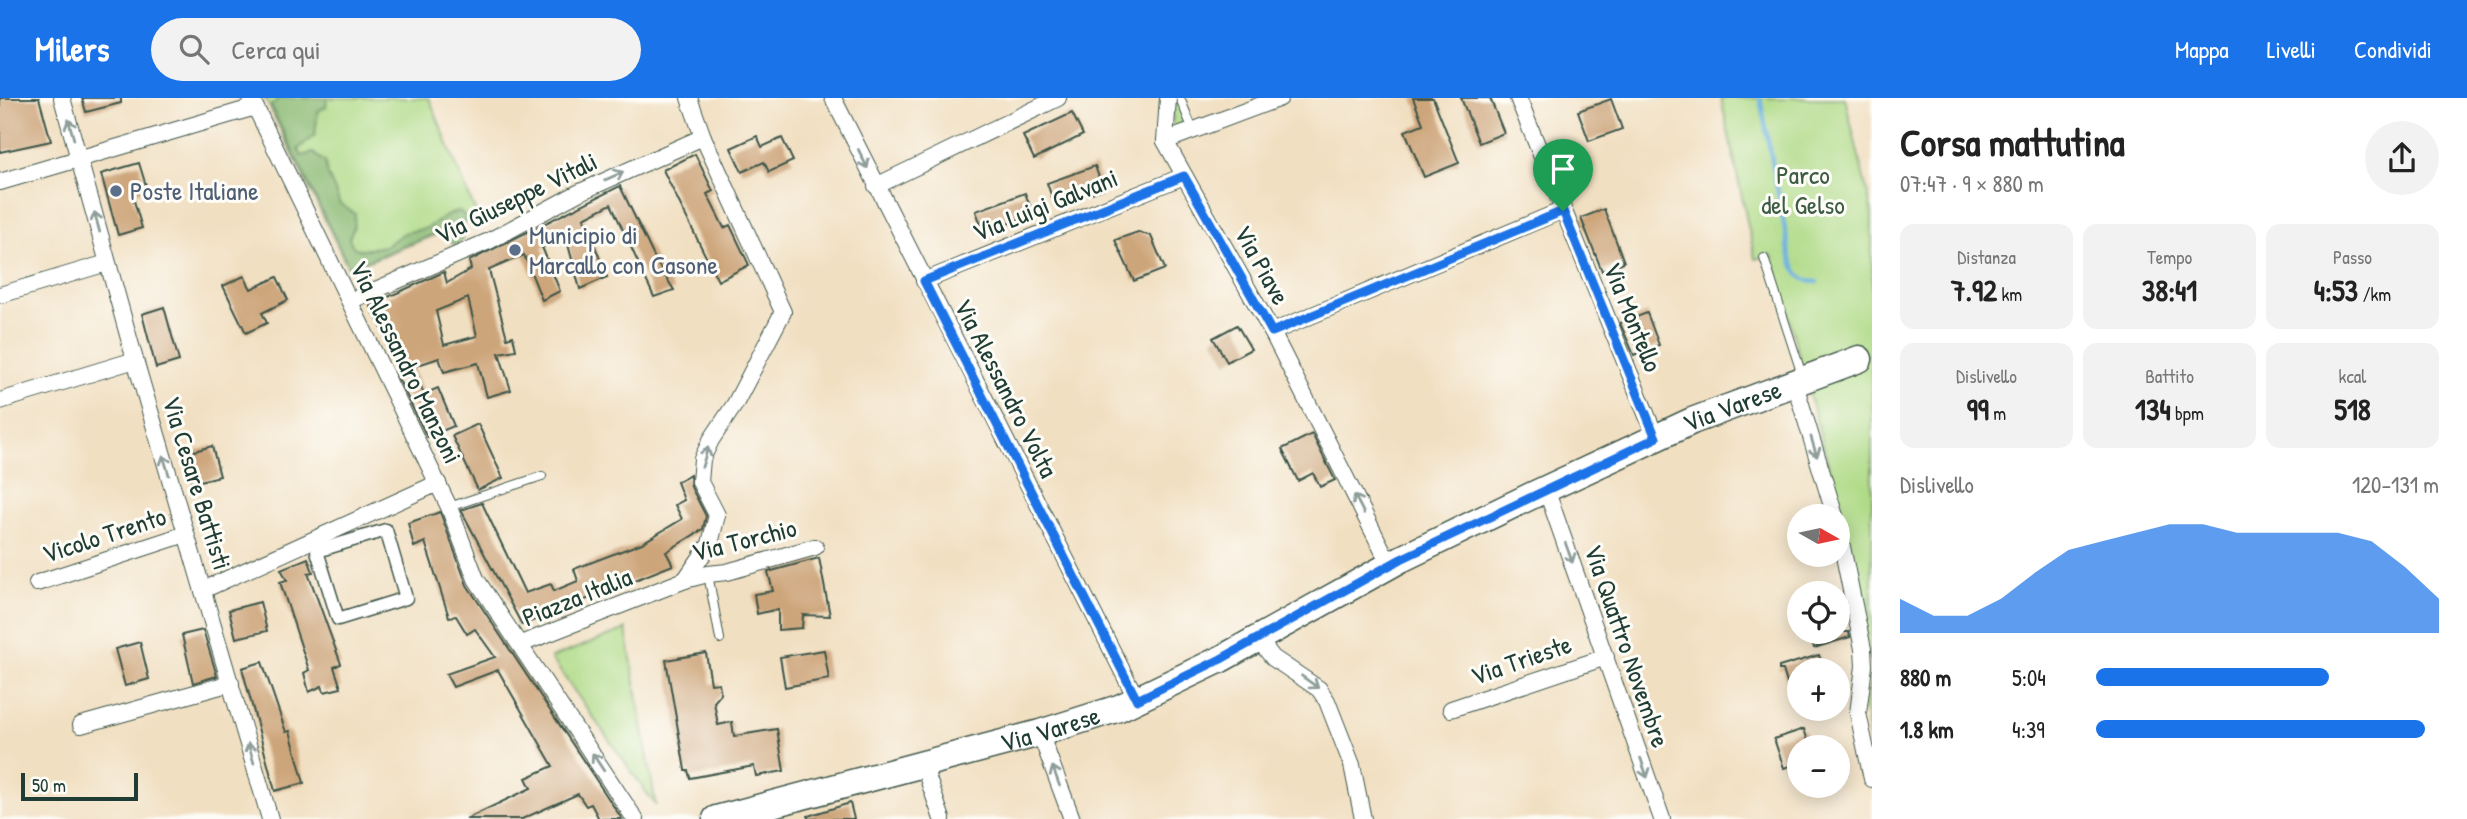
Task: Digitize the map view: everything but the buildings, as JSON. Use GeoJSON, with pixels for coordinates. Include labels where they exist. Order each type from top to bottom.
{"type":"FeatureCollection","features":[{"type":"Feature","properties":{"kind":"main road","name":"Via Varese"},"geometry":{"type":"LineString","coordinates":[[716,819],[1040,733],[1137,700],[1258,639],[1390,565],[1546,489],[1692,421],[1858,359]]}},
{"type":"Feature","properties":{"kind":"street","name":"Via Cesare Battisti"},"geometry":{"type":"LineString","coordinates":[[62,98],[135,360],[270,819]]}},
{"type":"Feature","properties":{"kind":"street"},"geometry":{"type":"LineString","coordinates":[[685,580],[710,544],[717,515],[700,482],[702,459],[735,404],[783,312],[703,137],[689,98]]}},
{"type":"Feature","properties":{"kind":"street","name":"Via Alessandro Volta"},"geometry":{"type":"LineString","coordinates":[[833,98],[1137,700]]}},
{"type":"Feature","properties":{"kind":"street"},"geometry":{"type":"LineString","coordinates":[[876,186],[1058,98]]}},
{"type":"Feature","properties":{"kind":"street"},"geometry":{"type":"LineString","coordinates":[[1168,98],[1165,141],[1280,98]]}},
{"type":"Feature","properties":{"kind":"street","name":"Via Montello"},"geometry":{"type":"LineString","coordinates":[[1518,98],[1656,438]]}},
{"type":"Feature","properties":{"kind":"street"},"geometry":{"type":"LineString","coordinates":[[0,182],[80,160],[253,103]]}},
{"type":"Feature","properties":{"kind":"street","name":"Via Alessandro Manzoni"},"geometry":{"type":"LineString","coordinates":[[253,103],[438,483],[476,579],[521,644]]}},
{"type":"Feature","properties":{"kind":"street","name":"Via Giuseppe Vitali"},"geometry":{"type":"LineString","coordinates":[[350,301],[489,242],[578,192],[703,137]]}},
{"type":"Feature","properties":{"kind":"street","name":"Via Piave"},"geometry":{"type":"LineString","coordinates":[[1165,141],[1272,332],[1390,565]]}},
{"type":"Feature","properties":{"kind":"street","name":"Via Luigi Galvani"},"geometry":{"type":"LineString","coordinates":[[924,281],[1184,176]]}},
{"type":"Feature","properties":{"kind":"street"},"geometry":{"type":"LineString","coordinates":[[1272,332],[1563,211]]}},
{"type":"Feature","properties":{"kind":"street"},"geometry":{"type":"LineString","coordinates":[[0,295],[107,262]]}},
{"type":"Feature","properties":{"kind":"street"},"geometry":{"type":"LineString","coordinates":[[0,401],[135,360]]}},
{"type":"Feature","properties":{"kind":"street"},"geometry":{"type":"LineString","coordinates":[[1799,380],[1832,504]]}},
{"type":"Feature","properties":{"kind":"street"},"geometry":{"type":"LineString","coordinates":[[203,590],[438,483]]}},
{"type":"Feature","properties":{"kind":"street","name":"Via Quattro Novembre"},"geometry":{"type":"LineString","coordinates":[[1546,489],[1662,819]]}},
{"type":"Feature","properties":{"kind":"street"},"geometry":{"type":"LineString","coordinates":[[386,530],[406,598],[338,619],[317,551],[386,530]]}},
{"type":"Feature","properties":{"kind":"street","name":"Vicolo Trento"},"geometry":{"type":"LineString","coordinates":[[37,583],[186,534]]}},
{"type":"Feature","properties":{"kind":"street","name":"Via Torchio"},"geometry":{"type":"LineString","coordinates":[[685,580],[727,572],[815,547]]}},
{"type":"Feature","properties":{"kind":"street"},"geometry":{"type":"LineString","coordinates":[[1846,567],[1863,649],[1864,666],[1858,713],[1872,779]]}},
{"type":"Feature","properties":{"kind":"street","name":"Piazza Italia"},"geometry":{"type":"LineString","coordinates":[[635,819],[521,644],[685,580]]}},
{"type":"Feature","properties":{"kind":"street"},"geometry":{"type":"LineString","coordinates":[[1258,639],[1273,658],[1311,682],[1323,695],[1338,724],[1352,765],[1363,819]]}},
{"type":"Feature","properties":{"kind":"street","name":"Via Trieste"},"geometry":{"type":"LineString","coordinates":[[1451,709],[1606,657]]}},
{"type":"Feature","properties":{"kind":"street"},"geometry":{"type":"LineString","coordinates":[[81,725],[231,683]]}},
{"type":"Feature","properties":{"kind":"street"},"geometry":{"type":"LineString","coordinates":[[1040,733],[1072,819]]}},
{"type":"Feature","properties":{"kind":"street"},"geometry":{"type":"LineString","coordinates":[[923,764],[942,819]]}},
{"type":"Feature","properties":{"kind":"lane"},"geometry":{"type":"LineString","coordinates":[[1180,98],[1193,130]]}},
{"type":"Feature","properties":{"kind":"lane"},"geometry":{"type":"LineString","coordinates":[[1764,258],[1799,380]]}},
{"type":"Feature","properties":{"kind":"lane"},"geometry":{"type":"LineString","coordinates":[[449,507],[541,476]]}},
{"type":"Feature","properties":{"kind":"lane"},"geometry":{"type":"LineString","coordinates":[[708,574],[720,639]]}},
{"type":"Feature","properties":{"kind":"green space"},"geometry":{"type":"Polygon","coordinates":[[[265,98],[429,98],[478,218],[349,269],[265,98]]]}},
{"type":"Feature","properties":{"kind":"green space"},"geometry":{"type":"Polygon","coordinates":[[[276,98],[327,98],[326,107],[318,111],[315,135],[298,149],[301,156],[313,153],[325,162],[339,203],[355,214],[354,227],[349,238],[353,247],[361,250],[385,246],[404,233],[427,228],[459,211],[465,216],[462,241],[456,245],[441,231],[349,268],[271,106],[277,101],[276,98]]]}},
{"type":"Feature","properties":{"kind":"green space"},"geometry":{"type":"Polygon","coordinates":[[[1175,98],[1178,98],[1188,124],[1187,127],[1172,130],[1175,98]]]}},
{"type":"Feature","properties":{"kind":"green space","name":"Parco del Gelso"},"geometry":{"type":"Polygon","coordinates":[[[1721,98],[1845,98],[1872,212],[1872,670],[1850,558],[1850,504],[1839,504],[1772,255],[1755,259],[1721,98]]]}},
{"type":"Feature","properties":{"kind":"green space"},"geometry":{"type":"Polygon","coordinates":[[[626,629],[656,806],[551,658],[626,629]]]}},
{"type":"Feature","properties":{"kind":"green space"},"geometry":{"type":"Polygon","coordinates":[[[1872,674],[1872,751],[1864,707],[1872,674]]]}},
{"type":"Feature","properties":{"kind":"waterway"},"geometry":{"type":"LineString","coordinates":[[1760,98],[1790,256],[1799,275],[1806,280],[1817,282]]}},
{"type":"Feature","properties":{"kind":"place","name":"Poste Italiane"},"geometry":{"type":"Point","coordinates":[116,191]}},
{"type":"Feature","properties":{"kind":"place","name":"Municipio di Marcallo con Casone"},"geometry":{"type":"Point","coordinates":[515,250]}},
{"type":"Feature","properties":{"kind":"route"},"geometry":{"type":"LineString","coordinates":[[1184,176],[1272,332],[1563,211],[1656,438],[1401,559],[1221,659],[1137,700],[924,281],[1184,176]]}}]}
